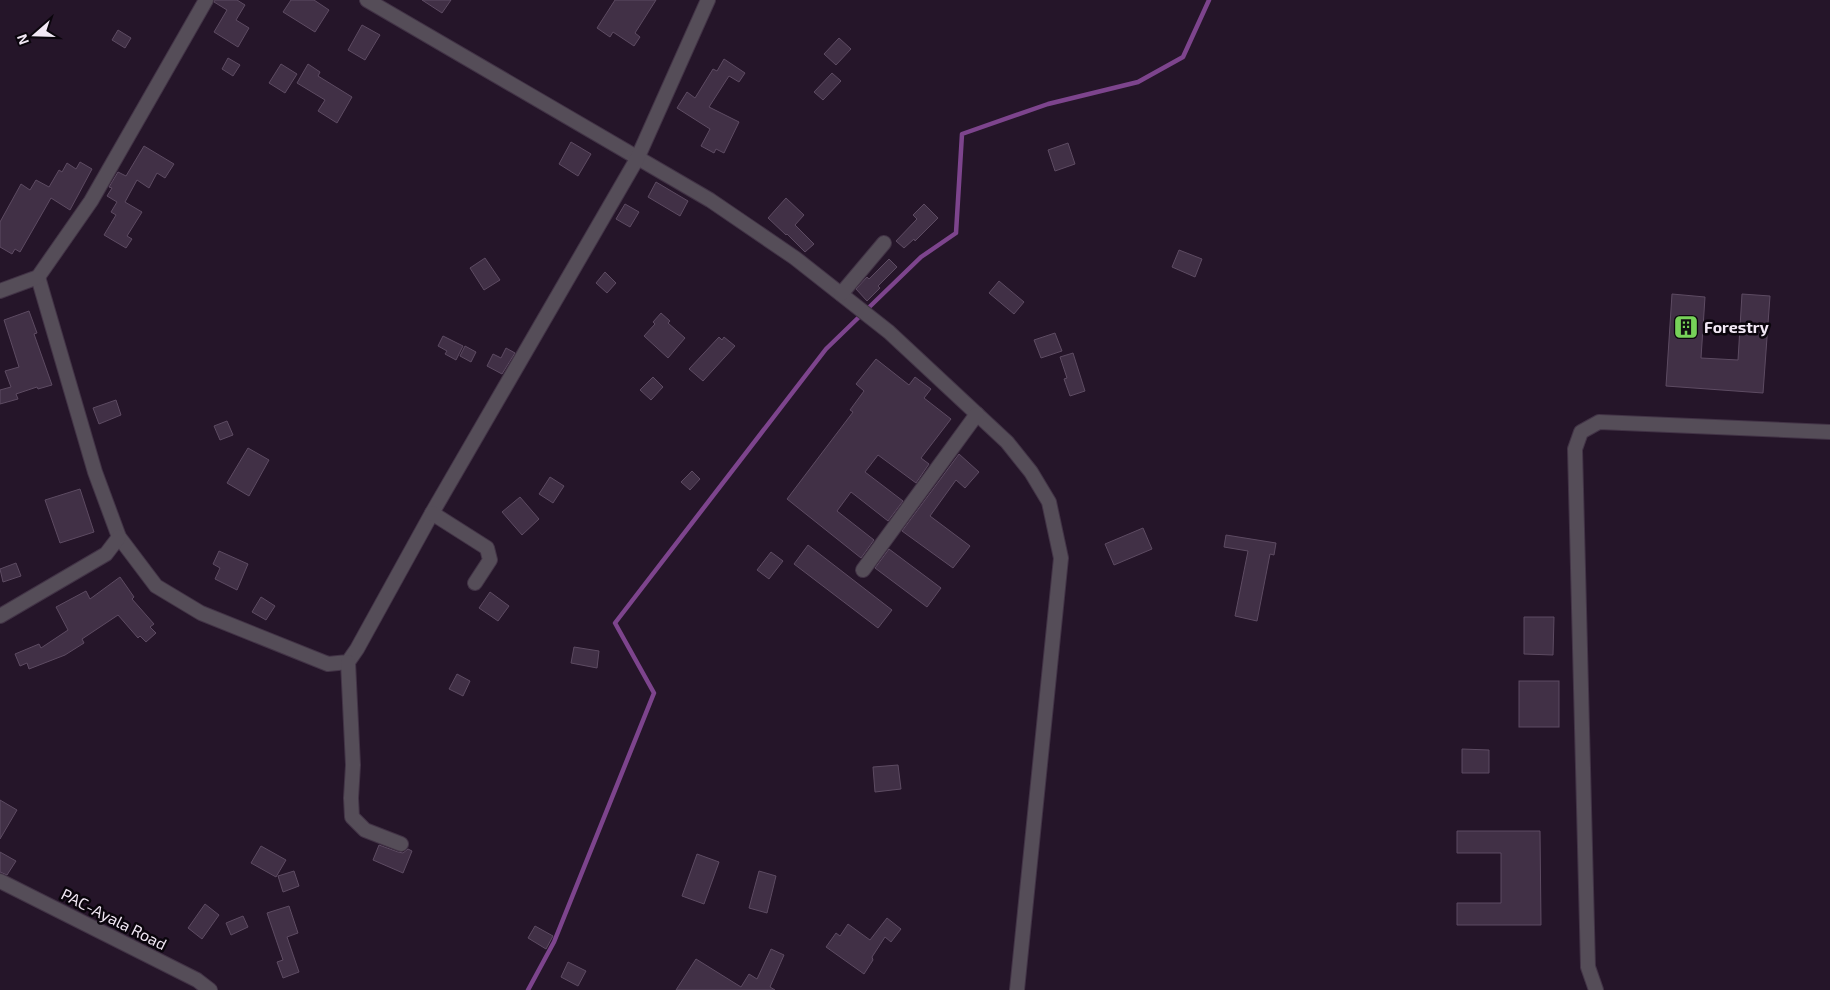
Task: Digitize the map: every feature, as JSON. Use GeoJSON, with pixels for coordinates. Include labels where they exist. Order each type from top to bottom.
{"type":"FeatureCollection","features":[{"type":"Feature","properties":{"kind":"street"},"geometry":{"type":"LineString","coordinates":[[0,291],[38,278],[91,201],[206,0]]}},
{"type":"Feature","properties":{"kind":"street"},"geometry":{"type":"LineString","coordinates":[[401,844],[365,830],[352,817],[353,764],[348,662],[637,159],[708,0]]}},
{"type":"Feature","properties":{"kind":"street"},"geometry":{"type":"LineString","coordinates":[[369,1],[710,200],[795,258],[889,332],[1006,442],[1031,472],[1049,502],[1061,558],[1017,990]]}},
{"type":"Feature","properties":{"kind":"street"},"geometry":{"type":"LineString","coordinates":[[841,294],[884,243]]}},
{"type":"Feature","properties":{"kind":"street"},"geometry":{"type":"LineString","coordinates":[[38,278],[95,472],[120,537],[156,586],[200,613],[328,664],[348,662]]}},
{"type":"Feature","properties":{"kind":"street"},"geometry":{"type":"LineString","coordinates":[[863,570],[977,414]]}},
{"type":"Feature","properties":{"kind":"street"},"geometry":{"type":"LineString","coordinates":[[1596,990],[1588,967],[1575,449],[1581,432],[1599,422],[1830,432]]}},
{"type":"Feature","properties":{"kind":"street"},"geometry":{"type":"LineString","coordinates":[[432,513],[487,548],[490,560],[475,583]]}},
{"type":"Feature","properties":{"kind":"street"},"geometry":{"type":"LineString","coordinates":[[0,616],[106,554],[120,537]]}},
{"type":"Feature","properties":{"kind":"street","name":"PAC-Ayala Road"},"geometry":{"type":"LineString","coordinates":[[0,881],[197,980],[210,990]]}},
{"type":"Feature","properties":{"kind":"building"},"geometry":{"type":"Polygon","coordinates":[[[215,0],[237,0],[245,5],[236,20],[249,28],[238,47],[214,32],[227,10],[214,2],[215,0]]]}},
{"type":"Feature","properties":{"kind":"building"},"geometry":{"type":"Polygon","coordinates":[[[291,0],[314,0],[329,10],[315,32],[283,12],[291,0]]]}},
{"type":"Feature","properties":{"kind":"building"},"geometry":{"type":"Polygon","coordinates":[[[422,0],[451,0],[442,13],[422,0]]]}},
{"type":"Feature","properties":{"kind":"building"},"geometry":{"type":"Polygon","coordinates":[[[615,0],[656,0],[635,33],[640,37],[634,46],[613,32],[610,37],[597,28],[615,0]]]}},
{"type":"Feature","properties":{"kind":"building"},"geometry":{"type":"Polygon","coordinates":[[[362,25],[380,35],[365,60],[348,50],[362,25]]]}},
{"type":"Feature","properties":{"kind":"building"},"geometry":{"type":"Polygon","coordinates":[[[118,30],[131,38],[125,48],[112,40],[118,30]]]}},
{"type":"Feature","properties":{"kind":"building"},"geometry":{"type":"Polygon","coordinates":[[[839,38],[851,49],[836,65],[824,54],[839,38]]]}},
{"type":"Feature","properties":{"kind":"building"},"geometry":{"type":"Polygon","coordinates":[[[228,58],[240,65],[233,76],[222,69],[228,58]]]}},
{"type":"Feature","properties":{"kind":"building"},"geometry":{"type":"Polygon","coordinates":[[[724,59],[745,73],[739,82],[729,76],[709,107],[739,122],[724,153],[716,149],[714,153],[701,146],[710,129],[677,108],[687,92],[695,98],[713,69],[717,71],[724,59]]]}},
{"type":"Feature","properties":{"kind":"building"},"geometry":{"type":"Polygon","coordinates":[[[281,64],[297,74],[285,93],[269,83],[281,64]]]}},
{"type":"Feature","properties":{"kind":"building"},"geometry":{"type":"Polygon","coordinates":[[[308,64],[320,72],[318,76],[352,97],[337,123],[318,111],[325,100],[297,83],[308,64]]]}},
{"type":"Feature","properties":{"kind":"building"},"geometry":{"type":"Polygon","coordinates":[[[832,73],[841,81],[823,100],[814,92],[832,73]]]}},
{"type":"Feature","properties":{"kind":"building"},"geometry":{"type":"Polygon","coordinates":[[[571,142],[591,154],[578,176],[559,164],[571,142]]]}},
{"type":"Feature","properties":{"kind":"building"},"geometry":{"type":"Polygon","coordinates":[[[1068,143],[1075,164],[1055,171],[1048,150],[1068,143]]]}},
{"type":"Feature","properties":{"kind":"building"},"geometry":{"type":"Polygon","coordinates":[[[144,146],[174,164],[165,178],[157,173],[149,188],[137,180],[125,202],[142,212],[127,236],[132,239],[126,248],[104,235],[116,215],[111,212],[117,202],[107,196],[112,188],[109,187],[118,172],[126,176],[144,146]]]}},
{"type":"Feature","properties":{"kind":"building"},"geometry":{"type":"Polygon","coordinates":[[[80,162],[92,169],[70,210],[51,198],[20,252],[15,249],[12,254],[0,247],[0,222],[21,184],[30,190],[36,180],[49,187],[59,170],[62,172],[67,163],[76,169],[80,162]]]}},
{"type":"Feature","properties":{"kind":"building"},"geometry":{"type":"Polygon","coordinates":[[[656,182],[688,201],[680,216],[648,197],[656,182]]]}},
{"type":"Feature","properties":{"kind":"building"},"geometry":{"type":"Polygon","coordinates":[[[786,198],[804,215],[795,225],[814,244],[805,252],[768,218],[786,198]]]}},
{"type":"Feature","properties":{"kind":"building"},"geometry":{"type":"Polygon","coordinates":[[[625,204],[639,212],[630,227],[616,219],[625,204]]]}},
{"type":"Feature","properties":{"kind":"building"},"geometry":{"type":"Polygon","coordinates":[[[924,204],[938,218],[915,241],[914,239],[904,248],[896,241],[917,219],[913,215],[924,204]]]}},
{"type":"Feature","properties":{"kind":"building"},"geometry":{"type":"Polygon","coordinates":[[[1179,250],[1202,259],[1195,277],[1172,267],[1179,250]]]}},
{"type":"Feature","properties":{"kind":"building"},"geometry":{"type":"Polygon","coordinates":[[[485,258],[500,280],[484,290],[470,268],[485,258]]]}},
{"type":"Feature","properties":{"kind":"building"},"geometry":{"type":"Polygon","coordinates":[[[889,259],[897,267],[878,286],[880,288],[867,301],[856,289],[889,259]]]}},
{"type":"Feature","properties":{"kind":"building"},"geometry":{"type":"Polygon","coordinates":[[[605,272],[616,283],[607,293],[596,283],[605,272]]]}},
{"type":"Feature","properties":{"kind":"building"},"geometry":{"type":"Polygon","coordinates":[[[999,281],[1024,302],[1014,314],[989,293],[999,281]]]}},
{"type":"Feature","properties":{"kind":"building","name":"Forestry"},"geometry":{"type":"Polygon","coordinates":[[[1672,294],[1705,297],[1701,358],[1738,360],[1742,294],[1770,296],[1763,393],[1666,386],[1672,294]]]}},
{"type":"Feature","properties":{"kind":"building"},"geometry":{"type":"Polygon","coordinates":[[[29,311],[37,333],[34,334],[52,385],[38,389],[37,387],[16,394],[18,399],[0,404],[0,390],[11,387],[5,371],[19,367],[4,320],[29,311]]]}},
{"type":"Feature","properties":{"kind":"building"},"geometry":{"type":"Polygon","coordinates":[[[661,313],[670,321],[668,323],[685,338],[668,358],[644,336],[655,324],[653,322],[661,313]]]}},
{"type":"Feature","properties":{"kind":"building"},"geometry":{"type":"Polygon","coordinates":[[[1055,333],[1062,351],[1041,358],[1034,340],[1055,333]]]}},
{"type":"Feature","properties":{"kind":"building"},"geometry":{"type":"Polygon","coordinates":[[[443,336],[463,346],[456,360],[445,354],[447,351],[438,346],[443,336]]]}},
{"type":"Feature","properties":{"kind":"building"},"geometry":{"type":"Polygon","coordinates":[[[719,337],[722,340],[724,337],[735,346],[703,381],[689,369],[719,337]]]}},
{"type":"Feature","properties":{"kind":"building"},"geometry":{"type":"Polygon","coordinates":[[[465,346],[476,352],[471,362],[460,356],[465,346]]]}},
{"type":"Feature","properties":{"kind":"building"},"geometry":{"type":"Polygon","coordinates":[[[506,348],[515,353],[502,374],[487,366],[493,354],[501,358],[506,348]]]}},
{"type":"Feature","properties":{"kind":"building"},"geometry":{"type":"Polygon","coordinates":[[[1073,353],[1085,391],[1070,396],[1064,379],[1067,378],[1060,357],[1073,353]]]}},
{"type":"Feature","properties":{"kind":"building"},"geometry":{"type":"Polygon","coordinates":[[[876,359],[909,385],[915,377],[931,389],[924,398],[951,419],[921,458],[929,464],[916,483],[878,455],[865,472],[903,501],[888,521],[851,492],[837,511],[874,540],[861,558],[787,499],[853,412],[850,410],[864,391],[856,384],[876,359]]]}},
{"type":"Feature","properties":{"kind":"building"},"geometry":{"type":"Polygon","coordinates":[[[653,377],[663,387],[651,400],[640,390],[653,377]]]}},
{"type":"Feature","properties":{"kind":"building"},"geometry":{"type":"Polygon","coordinates":[[[116,400],[121,415],[99,424],[93,408],[116,400]]]}},
{"type":"Feature","properties":{"kind":"building"},"geometry":{"type":"Polygon","coordinates":[[[227,421],[233,435],[220,440],[214,426],[227,421]]]}},
{"type":"Feature","properties":{"kind":"building"},"geometry":{"type":"Polygon","coordinates":[[[248,448],[269,460],[249,496],[227,483],[248,448]]]}},
{"type":"Feature","properties":{"kind":"building"},"geometry":{"type":"Polygon","coordinates":[[[959,454],[979,472],[965,488],[956,480],[930,516],[970,546],[953,568],[902,531],[959,454]]]}},
{"type":"Feature","properties":{"kind":"building"},"geometry":{"type":"Polygon","coordinates":[[[692,471],[700,479],[690,490],[681,482],[692,471]]]}},
{"type":"Feature","properties":{"kind":"building"},"geometry":{"type":"Polygon","coordinates":[[[550,477],[564,486],[553,503],[539,494],[550,477]]]}},
{"type":"Feature","properties":{"kind":"building"},"geometry":{"type":"Polygon","coordinates":[[[80,489],[94,532],[60,543],[45,500],[80,489]]]}},
{"type":"Feature","properties":{"kind":"building"},"geometry":{"type":"Polygon","coordinates":[[[520,497],[539,519],[522,535],[502,512],[520,497]]]}},
{"type":"Feature","properties":{"kind":"building"},"geometry":{"type":"Polygon","coordinates":[[[1143,528],[1152,549],[1114,565],[1105,544],[1143,528]]]}},
{"type":"Feature","properties":{"kind":"building"},"geometry":{"type":"Polygon","coordinates":[[[1226,535],[1276,543],[1274,555],[1270,554],[1257,621],[1235,616],[1248,551],[1224,547],[1226,535]]]}},
{"type":"Feature","properties":{"kind":"building"},"geometry":{"type":"Polygon","coordinates":[[[808,545],[892,610],[878,628],[794,564],[808,545]]]}},
{"type":"Feature","properties":{"kind":"building"},"geometry":{"type":"Polygon","coordinates":[[[889,549],[941,588],[927,607],[875,568],[889,549]]]}},
{"type":"Feature","properties":{"kind":"building"},"geometry":{"type":"Polygon","coordinates":[[[219,551],[248,564],[237,590],[215,579],[220,568],[213,564],[219,551]]]}},
{"type":"Feature","properties":{"kind":"building"},"geometry":{"type":"Polygon","coordinates":[[[771,552],[783,561],[769,579],[757,570],[771,552]]]}},
{"type":"Feature","properties":{"kind":"building"},"geometry":{"type":"Polygon","coordinates":[[[16,563],[21,576],[3,582],[0,569],[16,563]]]}},
{"type":"Feature","properties":{"kind":"building"},"geometry":{"type":"Polygon","coordinates":[[[120,577],[134,597],[132,599],[154,624],[150,627],[156,633],[146,642],[140,636],[138,638],[118,615],[82,639],[84,643],[65,655],[29,669],[27,663],[20,666],[15,654],[39,644],[41,648],[68,630],[56,607],[86,591],[90,599],[120,577]]]}},
{"type":"Feature","properties":{"kind":"building"},"geometry":{"type":"Polygon","coordinates":[[[490,592],[509,606],[498,621],[479,608],[490,592]]]}},
{"type":"Feature","properties":{"kind":"building"},"geometry":{"type":"Polygon","coordinates":[[[261,597],[275,606],[266,620],[252,612],[261,597]]]}},
{"type":"Feature","properties":{"kind":"building"},"geometry":{"type":"Polygon","coordinates":[[[1524,617],[1554,617],[1553,655],[1524,654],[1524,617]]]}},
{"type":"Feature","properties":{"kind":"building"},"geometry":{"type":"Polygon","coordinates":[[[574,647],[599,651],[597,668],[571,663],[574,647]]]}},
{"type":"Feature","properties":{"kind":"building"},"geometry":{"type":"Polygon","coordinates":[[[457,674],[470,681],[463,696],[449,689],[457,674]]]}},
{"type":"Feature","properties":{"kind":"building"},"geometry":{"type":"Polygon","coordinates":[[[1519,681],[1559,681],[1559,727],[1519,727],[1519,681]]]}},
{"type":"Feature","properties":{"kind":"building"},"geometry":{"type":"Polygon","coordinates":[[[1462,749],[1489,750],[1489,773],[1462,773],[1462,749]]]}},
{"type":"Feature","properties":{"kind":"building"},"geometry":{"type":"Polygon","coordinates":[[[898,765],[901,789],[875,792],[873,767],[898,765]]]}},
{"type":"Feature","properties":{"kind":"building"},"geometry":{"type":"Polygon","coordinates":[[[0,800],[17,810],[0,839],[0,800]]]}},
{"type":"Feature","properties":{"kind":"building"},"geometry":{"type":"Polygon","coordinates":[[[1457,831],[1540,831],[1541,925],[1457,925],[1457,903],[1501,903],[1501,853],[1457,853],[1457,831]]]}},
{"type":"Feature","properties":{"kind":"building"},"geometry":{"type":"Polygon","coordinates":[[[379,845],[403,853],[408,849],[412,851],[403,873],[373,860],[379,845]]]}},
{"type":"Feature","properties":{"kind":"building"},"geometry":{"type":"Polygon","coordinates":[[[261,846],[286,860],[276,877],[251,863],[261,846]]]}},
{"type":"Feature","properties":{"kind":"building"},"geometry":{"type":"Polygon","coordinates":[[[0,852],[16,861],[7,875],[0,872],[0,852]]]}},
{"type":"Feature","properties":{"kind":"building"},"geometry":{"type":"Polygon","coordinates":[[[697,854],[719,862],[704,904],[682,896],[697,854]]]}},
{"type":"Feature","properties":{"kind":"building"},"geometry":{"type":"Polygon","coordinates":[[[294,871],[299,886],[283,892],[278,876],[294,871]]]}},
{"type":"Feature","properties":{"kind":"building"},"geometry":{"type":"Polygon","coordinates":[[[759,871],[776,876],[767,913],[749,908],[759,871]]]}},
{"type":"Feature","properties":{"kind":"building"},"geometry":{"type":"Polygon","coordinates":[[[205,904],[219,915],[202,939],[188,928],[205,904]]]}},
{"type":"Feature","properties":{"kind":"building"},"geometry":{"type":"Polygon","coordinates":[[[289,906],[298,933],[287,937],[299,972],[283,978],[277,962],[283,960],[267,913],[289,906]]]}},
{"type":"Feature","properties":{"kind":"building"},"geometry":{"type":"Polygon","coordinates":[[[243,916],[248,927],[231,935],[226,923],[243,916]]]}},
{"type":"Feature","properties":{"kind":"building"},"geometry":{"type":"Polygon","coordinates":[[[887,918],[901,929],[891,942],[885,937],[864,974],[826,947],[836,933],[840,936],[848,924],[870,940],[887,918]]]}},
{"type":"Feature","properties":{"kind":"building"},"geometry":{"type":"Polygon","coordinates":[[[535,926],[553,936],[546,949],[528,938],[535,926]]]}},
{"type":"Feature","properties":{"kind":"building"},"geometry":{"type":"Polygon","coordinates":[[[771,949],[784,955],[770,987],[775,990],[676,990],[696,959],[741,987],[749,974],[757,979],[771,949]]]}},
{"type":"Feature","properties":{"kind":"building"},"geometry":{"type":"Polygon","coordinates":[[[568,962],[586,971],[578,986],[561,977],[568,962]]]}},
{"type":"Feature","properties":{"kind":"waterway"},"geometry":{"type":"LineString","coordinates":[[528,990],[554,942],[654,693],[615,623],[826,349],[921,257],[956,233],[962,134],[1048,104],[1138,82],[1183,57],[1209,0]]}},
{"type":"Feature","properties":{"kind":"place","name":"Forestry"},"geometry":{"type":"Point","coordinates":[1686,327]}}]}
